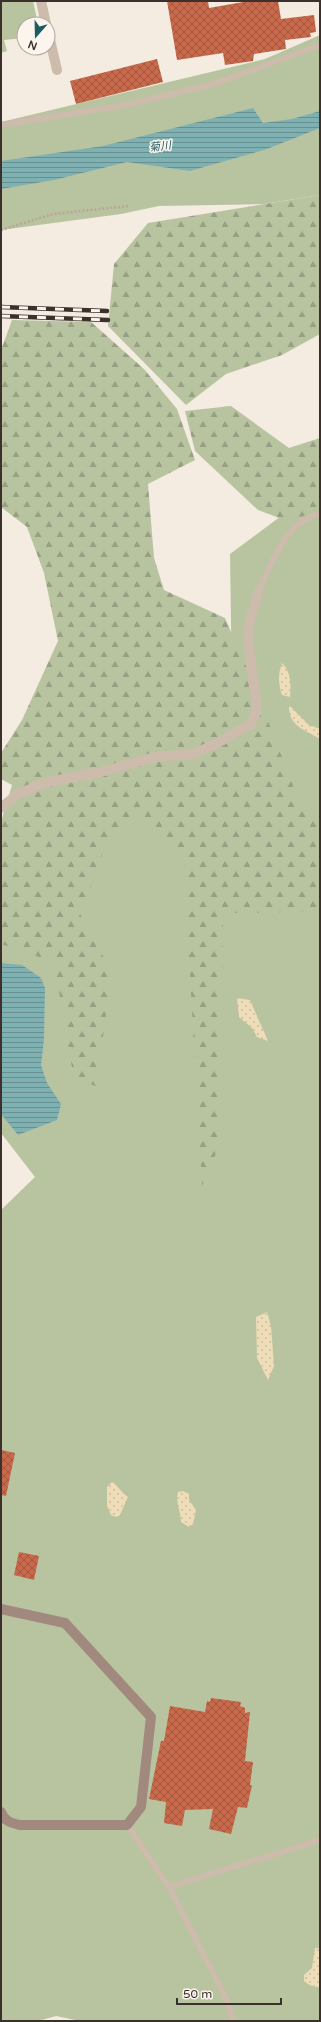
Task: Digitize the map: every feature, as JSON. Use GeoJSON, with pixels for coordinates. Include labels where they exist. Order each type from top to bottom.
{"type":"FeatureCollection","features":[{"type":"Feature","properties":{"kind":"street"},"geometry":{"type":"LineString","coordinates":[[41,1],[44,16]]}},
{"type":"Feature","properties":{"kind":"street"},"geometry":{"type":"LineString","coordinates":[[54,56],[57,70]]}},
{"type":"Feature","properties":{"kind":"street"},"geometry":{"type":"LineString","coordinates":[[1,808],[18,794],[48,782],[101,772],[155,757],[192,754],[214,745],[251,724],[257,710],[248,640],[250,620],[259,591]]}},
{"type":"Feature","properties":{"kind":"street"},"geometry":{"type":"LineString","coordinates":[[1,1609],[65,1623],[151,1717],[141,1807],[127,1825],[20,1825],[11,1824],[4,1818],[1,1812]]}},
{"type":"Feature","properties":{"kind":"lane"},"geometry":{"type":"LineString","coordinates":[[1,125],[126,105],[217,83],[320,45]]}},
{"type":"Feature","properties":{"kind":"lane"},"geometry":{"type":"LineString","coordinates":[[259,591],[276,552],[293,528],[306,518],[320,514]]}},
{"type":"Feature","properties":{"kind":"lane"},"geometry":{"type":"LineString","coordinates":[[127,1825],[169,1887],[224,1994],[234,2021]]}},
{"type":"Feature","properties":{"kind":"lane"},"geometry":{"type":"LineString","coordinates":[[169,1887],[320,1840]]}},
{"type":"Feature","properties":{"kind":"path"},"geometry":{"type":"LineString","coordinates":[[1,230],[53,214],[129,206]]}},
{"type":"Feature","properties":{"kind":"green space"},"geometry":{"type":"Polygon","coordinates":[[[1,1],[33,1],[36,16],[16,16],[16,39],[4,40],[7,51],[1,53],[1,1]]]}},
{"type":"Feature","properties":{"kind":"green space"},"geometry":{"type":"Polygon","coordinates":[[[320,35],[320,195],[264,204],[159,206],[121,214],[1,230],[1,122],[265,59],[320,35]]]}},
{"type":"Feature","properties":{"kind":"green space"},"geometry":{"type":"Polygon","coordinates":[[[320,195],[320,334],[282,355],[226,374],[186,405],[108,326],[114,264],[148,223],[320,195]]]}},
{"type":"Feature","properties":{"kind":"green space"},"geometry":{"type":"Polygon","coordinates":[[[12,320],[91,322],[144,369],[177,409],[195,460],[148,484],[154,558],[164,590],[225,618],[254,685],[299,801],[320,817],[320,908],[315,912],[223,913],[220,1144],[202,1186],[183,852],[147,823],[132,819],[110,834],[80,914],[112,973],[96,1086],[74,1079],[54,962],[1,944],[1,822],[12,785],[1,779],[1,753],[22,720],[58,641],[44,573],[27,527],[1,507],[1,350],[12,320]]]}},
{"type":"Feature","properties":{"kind":"green space"},"geometry":{"type":"Polygon","coordinates":[[[231,406],[289,448],[320,438],[320,514],[282,519],[258,510],[195,451],[185,411],[231,406]]]}},
{"type":"Feature","properties":{"kind":"green space"},"geometry":{"type":"Polygon","coordinates":[[[320,487],[320,2021],[80,2021],[56,2016],[38,2021],[1,2021],[1,1210],[35,1177],[1,1133],[1,827],[232,690],[230,554],[320,487]]]}},
{"type":"Feature","properties":{"kind":"sand"},"geometry":{"type":"Polygon","coordinates":[[[282,663],[289,674],[290,697],[282,695],[279,683],[282,663]]]}},
{"type":"Feature","properties":{"kind":"sand"},"geometry":{"type":"Polygon","coordinates":[[[289,705],[309,725],[320,729],[320,739],[303,730],[294,723],[289,712],[289,705]]]}},
{"type":"Feature","properties":{"kind":"sand"},"geometry":{"type":"Polygon","coordinates":[[[237,998],[250,1000],[268,1041],[257,1037],[252,1028],[239,1017],[237,998]]]}},
{"type":"Feature","properties":{"kind":"sand"},"geometry":{"type":"Polygon","coordinates":[[[267,1312],[271,1326],[274,1366],[268,1380],[257,1358],[256,1317],[267,1312]]]}},
{"type":"Feature","properties":{"kind":"sand"},"geometry":{"type":"Polygon","coordinates":[[[112,1482],[128,1497],[120,1515],[116,1517],[111,1515],[107,1506],[107,1487],[112,1482]]]}},
{"type":"Feature","properties":{"kind":"sand"},"geometry":{"type":"Polygon","coordinates":[[[183,1491],[189,1494],[189,1500],[196,1510],[193,1524],[189,1527],[181,1522],[177,1496],[178,1492],[183,1491]]]}},
{"type":"Feature","properties":{"kind":"sand"},"geometry":{"type":"Polygon","coordinates":[[[315,1948],[320,1948],[320,1987],[311,1986],[304,1981],[304,1975],[312,1968],[315,1948]]]}},
{"type":"Feature","properties":{"kind":"water","name":"菊川"},"geometry":{"type":"Polygon","coordinates":[[[253,108],[263,123],[292,119],[320,111],[320,128],[267,149],[190,171],[127,162],[54,180],[1,189],[1,161],[103,146],[253,108]]]}},
{"type":"Feature","properties":{"kind":"water"},"geometry":{"type":"Polygon","coordinates":[[[1,963],[22,965],[41,978],[45,988],[44,1039],[41,1065],[47,1083],[61,1104],[57,1120],[18,1135],[1,1114],[1,963]]]}},
{"type":"Feature","properties":{"kind":"building"},"geometry":{"type":"Polygon","coordinates":[[[167,1],[208,1],[209,8],[249,1],[278,1],[281,19],[314,15],[316,32],[310,33],[311,37],[285,40],[286,49],[254,54],[253,61],[225,65],[223,53],[177,60],[167,1]]]}},
{"type":"Feature","properties":{"kind":"building"},"geometry":{"type":"Polygon","coordinates":[[[157,59],[163,82],[76,104],[70,81],[157,59]]]}},
{"type":"Feature","properties":{"kind":"building"},"geometry":{"type":"Polygon","coordinates":[[[1,1450],[15,1453],[6,1496],[1,1495],[1,1450]]]}},
{"type":"Feature","properties":{"kind":"building"},"geometry":{"type":"Polygon","coordinates":[[[19,1552],[39,1556],[34,1580],[14,1575],[19,1552]]]}},
{"type":"Feature","properties":{"kind":"building"},"geometry":{"type":"Polygon","coordinates":[[[211,1698],[241,1702],[240,1706],[245,1708],[245,1713],[250,1712],[245,1761],[253,1762],[250,1785],[252,1785],[247,1808],[238,1807],[231,1834],[209,1829],[213,1809],[185,1810],[182,1826],[164,1823],[166,1802],[149,1799],[161,1741],[164,1741],[170,1706],[205,1712],[207,1701],[210,1702],[211,1698]]]}},
{"type":"Feature","properties":{"kind":"railway"},"geometry":{"type":"LineString","coordinates":[[1,307],[107,311]]}},
{"type":"Feature","properties":{"kind":"railway"},"geometry":{"type":"LineString","coordinates":[[1,316],[108,320]]}}]}
